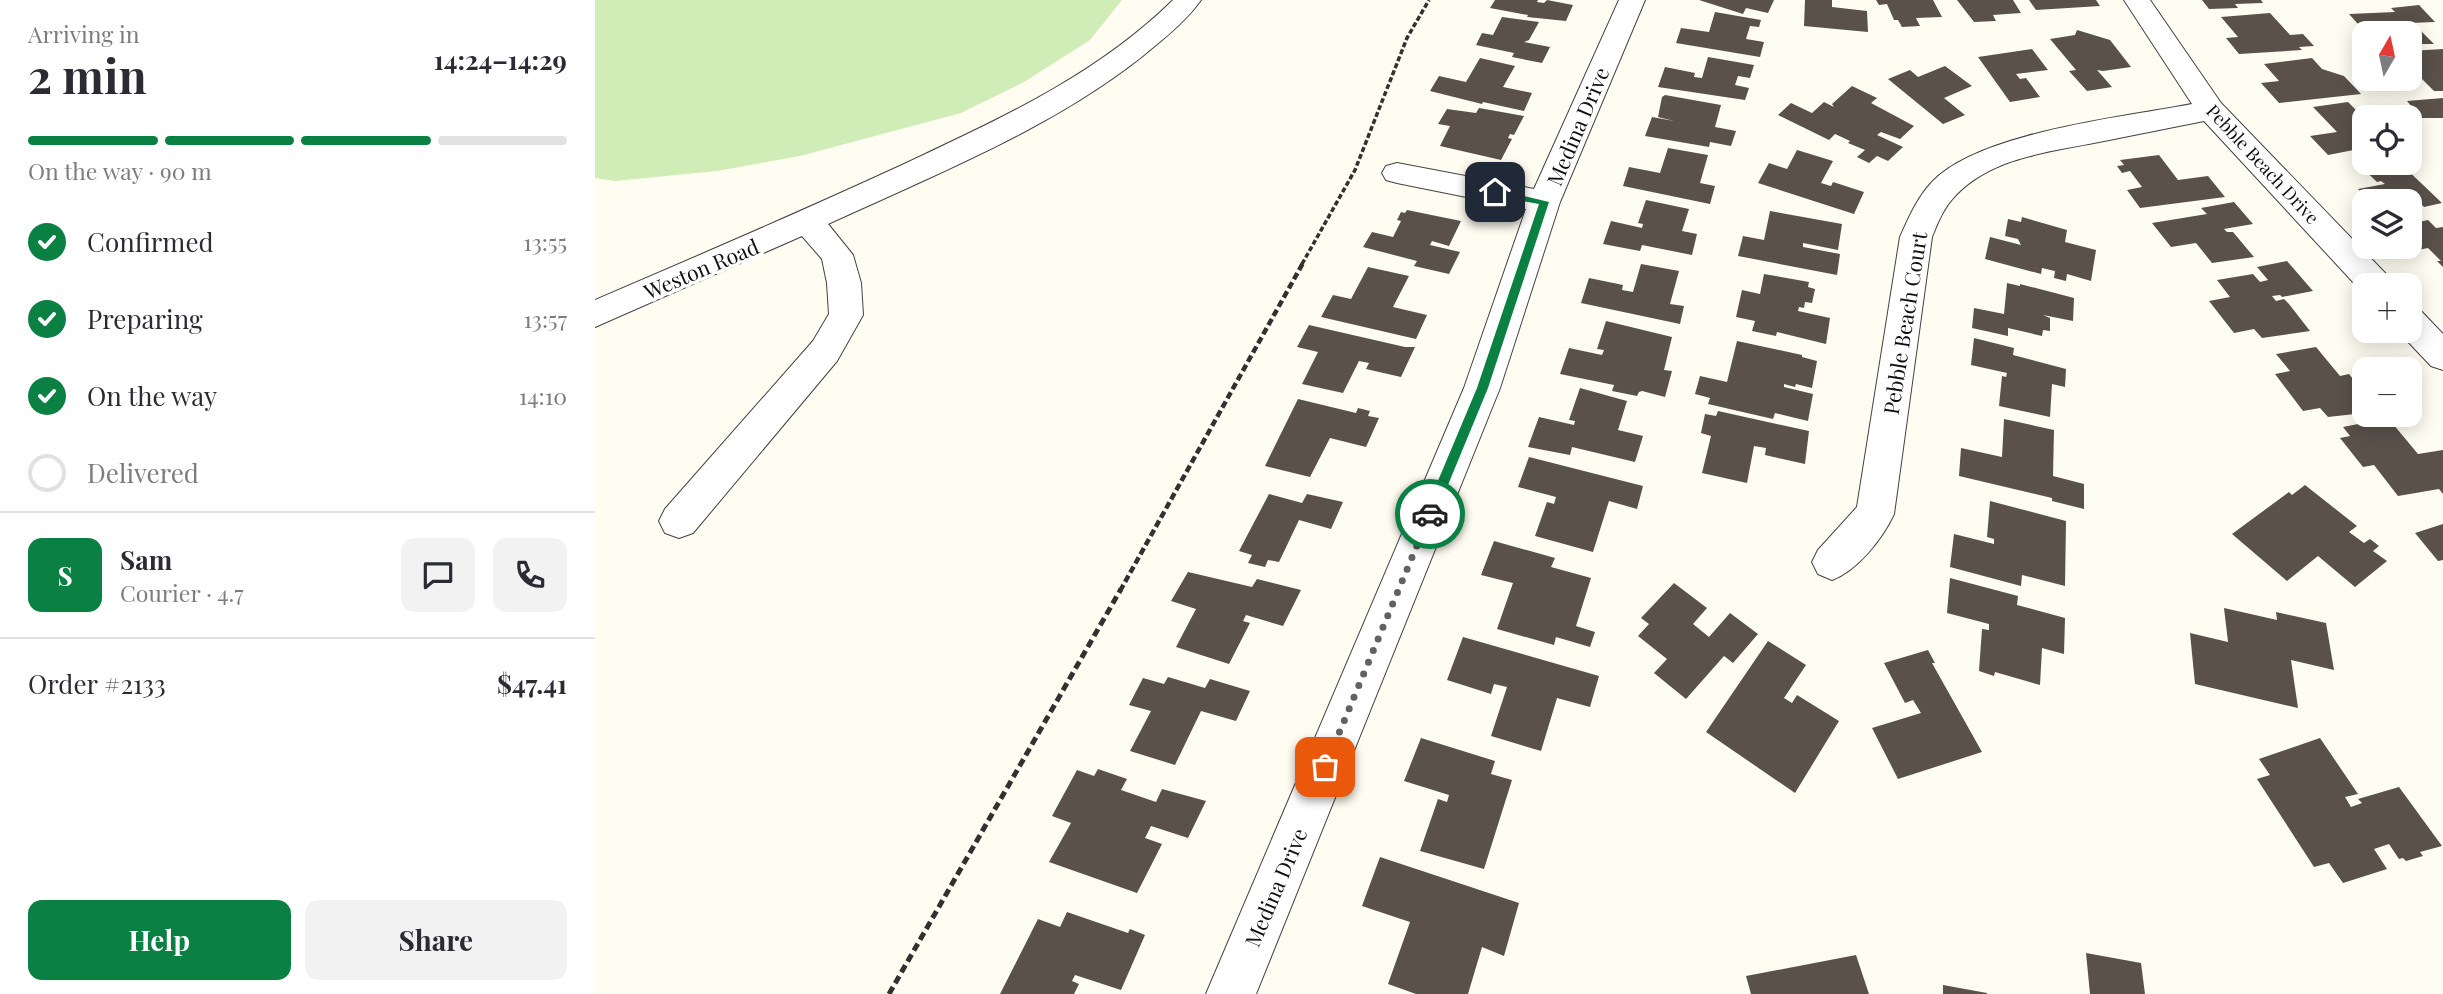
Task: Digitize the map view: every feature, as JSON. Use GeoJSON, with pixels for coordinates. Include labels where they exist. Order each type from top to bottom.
{"type":"FeatureCollection","features":[{"type":"Feature","properties":{"kind":"street","name":"Weston Road"},"geometry":{"type":"LineString","coordinates":[[595,314],[808,222],[1008,128],[1072,94],[1128,56],[1188,0]]}},
{"type":"Feature","properties":{"kind":"street","name":"Medina Drive"},"geometry":{"type":"LineString","coordinates":[[1231,994],[1482,388],[1544,202],[1632,0]]}},
{"type":"Feature","properties":{"kind":"street","name":"Pebble Beach Drive"},"geometry":{"type":"LineString","coordinates":[[2137,0],[2211,110],[2365,273]]}},
{"type":"Feature","properties":{"kind":"street","name":"Pebble Beach Court"},"geometry":{"type":"LineString","coordinates":[[1832,562],[1875,514],[1916,237],[1936,196],[1965,171],[2003,152],[2211,110]]}},
{"type":"Feature","properties":{"kind":"street"},"geometry":{"type":"LineString","coordinates":[[1397,173],[1544,202]]}},
{"type":"Feature","properties":{"kind":"street"},"geometry":{"type":"LineString","coordinates":[[679,521],[825,351],[846,316],[844,283],[837,256],[808,222]]}},
{"type":"Feature","properties":{"kind":"street"},"geometry":{"type":"LineString","coordinates":[[2422,334],[2443,356]]}},
{"type":"Feature","properties":{"kind":"path"},"geometry":{"type":"LineString","coordinates":[[889,994],[1140,555],[1355,170],[1407,38],[1429,0]]}},
{"type":"Feature","properties":{"kind":"green space"},"geometry":{"type":"Polygon","coordinates":[[[595,0],[1122,0],[1090,40],[1024,82],[961,113],[800,156],[717,171],[615,181],[595,178],[595,0]]]}},
{"type":"Feature","properties":{"kind":"building"},"geometry":{"type":"Polygon","coordinates":[[[1495,0],[1538,0],[1537,2],[1544,3],[1547,0],[1573,5],[1566,21],[1527,17],[1528,15],[1490,8],[1495,0]]]}},
{"type":"Feature","properties":{"kind":"building"},"geometry":{"type":"Polygon","coordinates":[[[1699,0],[1774,0],[1768,13],[1746,8],[1743,14],[1699,0]]]}},
{"type":"Feature","properties":{"kind":"building"},"geometry":{"type":"Polygon","coordinates":[[[1805,0],[1832,0],[1832,7],[1867,11],[1868,32],[1804,26],[1805,0]]]}},
{"type":"Feature","properties":{"kind":"building"},"geometry":{"type":"Polygon","coordinates":[[[1876,0],[1933,0],[1942,17],[1916,18],[1920,26],[1902,27],[1898,20],[1894,20],[1887,4],[1879,5],[1876,0]]]}},
{"type":"Feature","properties":{"kind":"building"},"geometry":{"type":"Polygon","coordinates":[[[1957,0],[2013,0],[2021,13],[1993,15],[1996,21],[1974,22],[1957,0]]]}},
{"type":"Feature","properties":{"kind":"building"},"geometry":{"type":"Polygon","coordinates":[[[2029,0],[2096,0],[2100,6],[2036,10],[2029,0]]]}},
{"type":"Feature","properties":{"kind":"building"},"geometry":{"type":"Polygon","coordinates":[[[2202,0],[2261,0],[2263,3],[2235,4],[2238,8],[2209,9],[2202,0]]]}},
{"type":"Feature","properties":{"kind":"building"},"geometry":{"type":"Polygon","coordinates":[[[2419,5],[2435,22],[2355,21],[2349,14],[2395,12],[2391,8],[2419,5]]]}},
{"type":"Feature","properties":{"kind":"building"},"geometry":{"type":"Polygon","coordinates":[[[1715,12],[1761,20],[1759,27],[1750,26],[1746,39],[1764,42],[1760,57],[1676,43],[1681,28],[1709,32],[1715,12]]]}},
{"type":"Feature","properties":{"kind":"building"},"geometry":{"type":"Polygon","coordinates":[[[2270,13],[2290,35],[2303,34],[2314,46],[2299,47],[2302,50],[2239,54],[2226,38],[2238,37],[2221,17],[2270,13]]]}},
{"type":"Feature","properties":{"kind":"building"},"geometry":{"type":"Polygon","coordinates":[[[1502,17],[1539,22],[1529,40],[1524,42],[1550,47],[1542,63],[1512,57],[1514,53],[1476,45],[1482,33],[1493,35],[1502,17]]]}},
{"type":"Feature","properties":{"kind":"building"},"geometry":{"type":"Polygon","coordinates":[[[2077,30],[2110,40],[2131,67],[2097,70],[2112,87],[2087,91],[2069,71],[2076,70],[2050,39],[2075,35],[2077,30]]]}},
{"type":"Feature","properties":{"kind":"building"},"geometry":{"type":"Polygon","coordinates":[[[2422,32],[2434,44],[2422,44],[2422,32]]]}},
{"type":"Feature","properties":{"kind":"building"},"geometry":{"type":"Polygon","coordinates":[[[2032,49],[2048,70],[2016,74],[2020,79],[2026,78],[2040,97],[2010,102],[1978,57],[2032,49]]]}},
{"type":"Feature","properties":{"kind":"building"},"geometry":{"type":"Polygon","coordinates":[[[2443,49],[2443,91],[2434,91],[2422,79],[2422,50],[2443,49]]]}},
{"type":"Feature","properties":{"kind":"building"},"geometry":{"type":"Polygon","coordinates":[[[1708,57],[1754,65],[1750,78],[1738,76],[1735,85],[1749,88],[1745,100],[1658,87],[1665,67],[1695,73],[1694,77],[1702,78],[1708,57]]]}},
{"type":"Feature","properties":{"kind":"building"},"geometry":{"type":"Polygon","coordinates":[[[1480,58],[1515,66],[1503,87],[1532,93],[1524,111],[1430,91],[1439,76],[1466,82],[1480,58]]]}},
{"type":"Feature","properties":{"kind":"building"},"geometry":{"type":"Polygon","coordinates":[[[2312,58],[2322,69],[2344,76],[2352,84],[2352,91],[2361,94],[2279,103],[2261,83],[2279,81],[2264,64],[2312,58]]]}},
{"type":"Feature","properties":{"kind":"building"},"geometry":{"type":"Polygon","coordinates":[[[1945,66],[1972,86],[1944,98],[1965,115],[1943,124],[1888,79],[1910,70],[1918,77],[1945,66]]]}},
{"type":"Feature","properties":{"kind":"building"},"geometry":{"type":"Polygon","coordinates":[[[1852,86],[1877,98],[1871,103],[1914,126],[1900,139],[1881,132],[1877,135],[1903,147],[1888,161],[1877,156],[1869,163],[1857,157],[1865,150],[1848,143],[1850,141],[1835,134],[1829,140],[1778,115],[1791,103],[1812,113],[1824,102],[1834,107],[1832,104],[1852,86]]]}},
{"type":"Feature","properties":{"kind":"building"},"geometry":{"type":"Polygon","coordinates":[[[1665,95],[1721,105],[1715,127],[1736,131],[1731,146],[1710,142],[1709,147],[1645,136],[1652,117],[1674,121],[1658,117],[1662,97],[1665,95]]]}},
{"type":"Feature","properties":{"kind":"building"},"geometry":{"type":"Polygon","coordinates":[[[2443,98],[2443,118],[2422,118],[2422,105],[2410,105],[2407,101],[2443,98]]]}},
{"type":"Feature","properties":{"kind":"building"},"geometry":{"type":"Polygon","coordinates":[[[2348,102],[2352,106],[2352,150],[2328,155],[2310,136],[2337,132],[2313,107],[2348,102]]]}},
{"type":"Feature","properties":{"kind":"building"},"geometry":{"type":"Polygon","coordinates":[[[1479,108],[1524,116],[1514,135],[1510,134],[1508,138],[1512,139],[1501,160],[1440,146],[1450,126],[1438,124],[1447,109],[1476,113],[1479,108]]]}},
{"type":"Feature","properties":{"kind":"building"},"geometry":{"type":"Polygon","coordinates":[[[1668,148],[1708,155],[1700,183],[1715,186],[1710,204],[1623,186],[1629,167],[1660,173],[1668,148]]]}},
{"type":"Feature","properties":{"kind":"building"},"geometry":{"type":"Polygon","coordinates":[[[1797,150],[1833,161],[1821,183],[1831,186],[1833,182],[1864,192],[1854,214],[1758,183],[1769,163],[1787,169],[1797,150]]]}},
{"type":"Feature","properties":{"kind":"building"},"geometry":{"type":"Polygon","coordinates":[[[2159,155],[2178,180],[2208,176],[2225,197],[2140,208],[2127,190],[2142,187],[2130,171],[2122,173],[2117,166],[2124,165],[2120,160],[2159,155]]]}},
{"type":"Feature","properties":{"kind":"building"},"geometry":{"type":"Polygon","coordinates":[[[2370,175],[2413,175],[2442,203],[2424,207],[2422,189],[2358,189],[2385,184],[2377,182],[2370,175]]]}},
{"type":"Feature","properties":{"kind":"building"},"geometry":{"type":"Polygon","coordinates":[[[1646,200],[1689,209],[1682,231],[1697,234],[1692,255],[1642,245],[1640,251],[1603,244],[1611,221],[1642,228],[1643,224],[1638,223],[1646,200]]]}},
{"type":"Feature","properties":{"kind":"building"},"geometry":{"type":"Polygon","coordinates":[[[2234,202],[2253,224],[2224,229],[2233,232],[2254,257],[2212,263],[2196,243],[2171,247],[2152,223],[2207,214],[2201,208],[2234,202]]]}},
{"type":"Feature","properties":{"kind":"building"},"geometry":{"type":"Polygon","coordinates":[[[1407,210],[1461,221],[1449,246],[1432,241],[1430,245],[1460,252],[1449,274],[1414,266],[1417,261],[1363,247],[1372,232],[1393,237],[1401,221],[1397,220],[1401,212],[1405,213],[1407,210]]]}},
{"type":"Feature","properties":{"kind":"building"},"geometry":{"type":"Polygon","coordinates":[[[1770,211],[1842,224],[1838,250],[1803,243],[1803,247],[1840,254],[1837,275],[1738,256],[1743,236],[1764,240],[1770,211]]]}},
{"type":"Feature","properties":{"kind":"building"},"geometry":{"type":"Polygon","coordinates":[[[2022,217],[2067,230],[2065,242],[2096,250],[2091,281],[2067,274],[2066,281],[2054,278],[2055,271],[2042,268],[2041,274],[1985,259],[1990,237],[2021,245],[2018,239],[2005,236],[2008,219],[2021,222],[2022,217]]]}},
{"type":"Feature","properties":{"kind":"building"},"geometry":{"type":"Polygon","coordinates":[[[2428,220],[2436,228],[2443,227],[2443,267],[2437,261],[2441,261],[2428,248],[2422,249],[2422,221],[2428,220]]]}},
{"type":"Feature","properties":{"kind":"building"},"geometry":{"type":"Polygon","coordinates":[[[2287,261],[2313,291],[2282,297],[2272,296],[2276,301],[2284,299],[2310,331],[2262,338],[2254,329],[2234,333],[2209,301],[2230,297],[2217,280],[2253,274],[2260,282],[2268,280],[2257,267],[2287,261]]]}},
{"type":"Feature","properties":{"kind":"building"},"geometry":{"type":"Polygon","coordinates":[[[1641,264],[1679,271],[1670,304],[1684,306],[1680,324],[1581,303],[1589,278],[1623,285],[1622,290],[1633,292],[1641,264]]]}},
{"type":"Feature","properties":{"kind":"building"},"geometry":{"type":"Polygon","coordinates":[[[1368,267],[1409,276],[1393,307],[1427,315],[1416,339],[1321,317],[1333,295],[1351,299],[1368,267]]]}},
{"type":"Feature","properties":{"kind":"building"},"geometry":{"type":"Polygon","coordinates":[[[1764,274],[1809,282],[1808,287],[1815,289],[1812,303],[1805,302],[1804,308],[1799,307],[1798,311],[1830,318],[1826,344],[1777,332],[1776,336],[1752,331],[1755,321],[1736,317],[1742,290],[1760,294],[1764,274]]]}},
{"type":"Feature","properties":{"kind":"building"},"geometry":{"type":"Polygon","coordinates":[[[2007,283],[2074,298],[2073,321],[2043,315],[2050,318],[2050,331],[2043,330],[2042,336],[2008,328],[2008,336],[1972,328],[1974,308],[2004,314],[2007,283]]]}},
{"type":"Feature","properties":{"kind":"building"},"geometry":{"type":"Polygon","coordinates":[[[1606,321],[1672,337],[1664,370],[1672,371],[1665,397],[1642,391],[1637,396],[1612,391],[1614,385],[1560,374],[1569,348],[1602,355],[1604,350],[1597,349],[1606,321]]]}},
{"type":"Feature","properties":{"kind":"building"},"geometry":{"type":"Polygon","coordinates":[[[1309,325],[1415,347],[1401,377],[1366,369],[1369,363],[1359,361],[1343,393],[1302,384],[1318,352],[1297,347],[1309,325]]]}},
{"type":"Feature","properties":{"kind":"building"},"geometry":{"type":"Polygon","coordinates":[[[1974,338],[2014,348],[2013,355],[2066,369],[2065,387],[2052,384],[2050,417],[1999,406],[2002,376],[2006,377],[2007,373],[1971,365],[1974,338]]]}},
{"type":"Feature","properties":{"kind":"building"},"geometry":{"type":"Polygon","coordinates":[[[1737,341],[1802,355],[1817,361],[1812,388],[1784,384],[1784,387],[1813,394],[1808,421],[1775,413],[1773,419],[1708,404],[1710,398],[1695,394],[1700,376],[1727,382],[1737,341]]]}},
{"type":"Feature","properties":{"kind":"building"},"geometry":{"type":"Polygon","coordinates":[[[2316,347],[2340,376],[2349,374],[2352,378],[2352,414],[2328,417],[2320,408],[2303,411],[2275,374],[2290,371],[2276,354],[2316,347]]]}},
{"type":"Feature","properties":{"kind":"building"},"geometry":{"type":"Polygon","coordinates":[[[1580,388],[1627,401],[1618,430],[1643,436],[1635,462],[1572,447],[1570,455],[1528,447],[1539,417],[1574,425],[1575,421],[1569,420],[1580,388]]]}},
{"type":"Feature","properties":{"kind":"building"},"geometry":{"type":"Polygon","coordinates":[[[1298,399],[1356,413],[1358,408],[1370,411],[1368,416],[1379,418],[1366,447],[1330,438],[1310,477],[1265,466],[1298,399]]]}},
{"type":"Feature","properties":{"kind":"building"},"geometry":{"type":"Polygon","coordinates":[[[1718,411],[1809,431],[1805,464],[1765,455],[1766,448],[1754,446],[1747,483],[1702,473],[1711,436],[1701,433],[1705,414],[1716,416],[1718,411]]]}},
{"type":"Feature","properties":{"kind":"building"},"geometry":{"type":"Polygon","coordinates":[[[2004,419],[2054,430],[2053,476],[2084,484],[2084,509],[2052,501],[2052,498],[1959,476],[1961,448],[2002,457],[2004,419]]]}},
{"type":"Feature","properties":{"kind":"building"},"geometry":{"type":"Polygon","coordinates":[[[2343,427],[2396,427],[2418,454],[2443,450],[2443,494],[2439,489],[2398,496],[2374,465],[2363,467],[2340,438],[2350,436],[2343,427]]]}},
{"type":"Feature","properties":{"kind":"building"},"geometry":{"type":"Polygon","coordinates":[[[1529,457],[1643,486],[1637,509],[1609,501],[1593,552],[1535,536],[1547,502],[1554,504],[1556,497],[1518,487],[1529,457]]]}},
{"type":"Feature","properties":{"kind":"building"},"geometry":{"type":"Polygon","coordinates":[[[2305,485],[2357,526],[2349,532],[2364,543],[2370,539],[2379,546],[2373,551],[2387,561],[2355,587],[2318,556],[2287,581],[2232,534],[2289,492],[2292,495],[2305,485]]]}},
{"type":"Feature","properties":{"kind":"building"},"geometry":{"type":"Polygon","coordinates":[[[1269,494],[1302,503],[1307,494],[1343,502],[1331,529],[1299,520],[1279,562],[1268,560],[1265,567],[1248,563],[1252,555],[1239,551],[1269,494]]]}},
{"type":"Feature","properties":{"kind":"building"},"geometry":{"type":"Polygon","coordinates":[[[1990,501],[2066,521],[2065,586],[2022,575],[2021,586],[1950,567],[1954,534],[1994,544],[1994,539],[1987,537],[1990,501]]]}},
{"type":"Feature","properties":{"kind":"building"},"geometry":{"type":"Polygon","coordinates":[[[2443,524],[2443,560],[2438,561],[2415,533],[2443,524]]]}},
{"type":"Feature","properties":{"kind":"building"},"geometry":{"type":"Polygon","coordinates":[[[1494,541],[1555,558],[1551,567],[1591,578],[1576,626],[1595,632],[1590,647],[1556,637],[1554,645],[1497,629],[1513,583],[1481,575],[1494,541]]]}},
{"type":"Feature","properties":{"kind":"building"},"geometry":{"type":"Polygon","coordinates":[[[1188,572],[1252,587],[1257,579],[1301,590],[1283,626],[1246,615],[1243,621],[1250,623],[1229,664],[1176,647],[1196,609],[1171,601],[1188,572]]]}},
{"type":"Feature","properties":{"kind":"building"},"geometry":{"type":"Polygon","coordinates":[[[1950,578],[2018,596],[2017,605],[2065,618],[2064,654],[2042,648],[2040,685],[1995,672],[1994,676],[1979,671],[1982,629],[1989,630],[1989,624],[1947,613],[1950,578]]]}},
{"type":"Feature","properties":{"kind":"building"},"geometry":{"type":"Polygon","coordinates":[[[1674,583],[1707,608],[1693,624],[1709,637],[1730,613],[1758,634],[1733,663],[1724,656],[1686,699],[1654,673],[1667,659],[1638,636],[1649,624],[1641,618],[1674,583]]]}},
{"type":"Feature","properties":{"kind":"building"},"geometry":{"type":"Polygon","coordinates":[[[2224,608],[2277,620],[2276,612],[2326,623],[2334,670],[2291,660],[2298,708],[2195,684],[2190,633],[2228,642],[2224,608]]]}},
{"type":"Feature","properties":{"kind":"building"},"geometry":{"type":"Polygon","coordinates":[[[1463,637],[1599,676],[1590,707],[1557,698],[1541,751],[1491,736],[1507,687],[1494,684],[1491,694],[1447,680],[1463,637]]]}},
{"type":"Feature","properties":{"kind":"building"},"geometry":{"type":"Polygon","coordinates":[[[1768,641],[1806,665],[1784,698],[1792,703],[1797,695],[1839,721],[1795,793],[1706,732],[1768,641]]]}},
{"type":"Feature","properties":{"kind":"building"},"geometry":{"type":"Polygon","coordinates":[[[1928,650],[1935,663],[1932,663],[1982,752],[1898,779],[1872,728],[1921,713],[1913,700],[1905,703],[1884,663],[1928,650]]]}},
{"type":"Feature","properties":{"kind":"building"},"geometry":{"type":"Polygon","coordinates":[[[1168,677],[1205,688],[1210,679],[1250,691],[1236,721],[1201,711],[1175,765],[1130,751],[1151,711],[1129,705],[1143,678],[1164,684],[1168,677]]]}},
{"type":"Feature","properties":{"kind":"building"},"geometry":{"type":"Polygon","coordinates":[[[1421,738],[1495,761],[1491,774],[1512,780],[1484,869],[1420,851],[1438,799],[1447,802],[1449,795],[1404,781],[1421,738]]]}},
{"type":"Feature","properties":{"kind":"building"},"geometry":{"type":"Polygon","coordinates":[[[2320,738],[2358,794],[2345,797],[2351,807],[2362,803],[2358,799],[2399,787],[2442,846],[2420,852],[2423,856],[2406,861],[2399,859],[2389,844],[2374,849],[2387,869],[2343,883],[2329,863],[2314,867],[2257,779],[2270,775],[2259,759],[2320,738]]]}},
{"type":"Feature","properties":{"kind":"building"},"geometry":{"type":"Polygon","coordinates":[[[1098,769],[1127,779],[1121,790],[1156,802],[1162,789],[1206,801],[1188,838],[1151,826],[1145,838],[1162,844],[1137,893],[1049,862],[1071,823],[1052,816],[1077,770],[1094,776],[1098,769]]]}},
{"type":"Feature","properties":{"kind":"building"},"geometry":{"type":"Polygon","coordinates":[[[1380,857],[1519,903],[1504,956],[1482,947],[1468,994],[1416,994],[1388,984],[1410,922],[1362,906],[1380,857]]]}},
{"type":"Feature","properties":{"kind":"building"},"geometry":{"type":"Polygon","coordinates":[[[1067,912],[1128,933],[1130,929],[1145,935],[1121,990],[1075,975],[1072,981],[1079,984],[1074,994],[1000,994],[1038,919],[1060,927],[1067,912]]]}},
{"type":"Feature","properties":{"kind":"building"},"geometry":{"type":"Polygon","coordinates":[[[2086,953],[2141,963],[2145,994],[2090,994],[2086,953]]]}},
{"type":"Feature","properties":{"kind":"building"},"geometry":{"type":"Polygon","coordinates":[[[1856,955],[1869,994],[1751,994],[1746,976],[1856,955]]]}},
{"type":"Feature","properties":{"kind":"building"},"geometry":{"type":"Polygon","coordinates":[[[1943,985],[1987,993],[1987,994],[1943,994],[1943,985]]]}},
{"type":"Feature","properties":{"kind":"way so far"},"geometry":{"type":"LineString","coordinates":[[1325,767],[1430,514]]}},
{"type":"Feature","properties":{"kind":"route"},"geometry":{"type":"LineString","coordinates":[[1430,514],[1482,388],[1544,202],[1495,192]]}}]}
